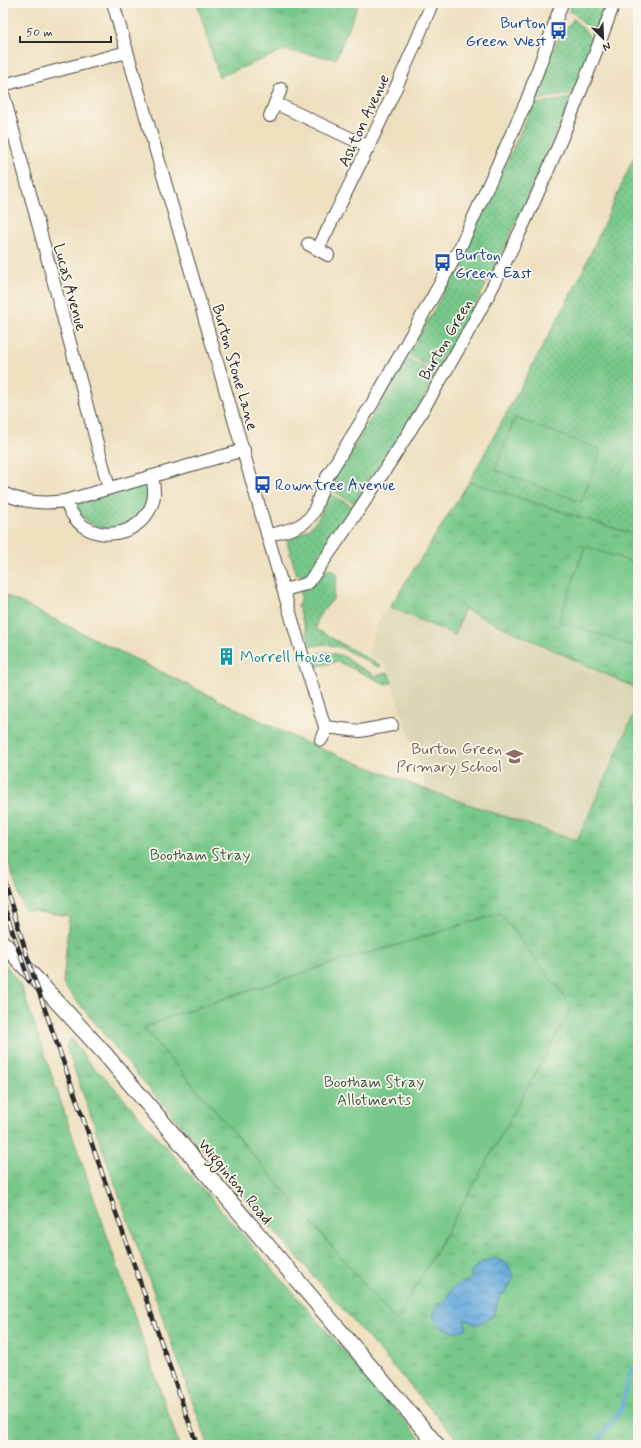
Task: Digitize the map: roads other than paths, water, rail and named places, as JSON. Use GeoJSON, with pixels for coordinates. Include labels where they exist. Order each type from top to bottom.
{"type":"FeatureCollection","features":[{"type":"Feature","properties":{"kind":"main road","name":"Wigginton Road"},"geometry":{"type":"LineString","coordinates":[[3,943],[105,1054],[437,1445]]}},
{"type":"Feature","properties":{"kind":"street","name":"Burton Stone Lane"},"geometry":{"type":"LineString","coordinates":[[113,3],[325,727]]}},
{"type":"Feature","properties":{"kind":"street","name":"Ashton Avenue"},"geometry":{"type":"LineString","coordinates":[[318,249],[398,85],[432,3]]}},
{"type":"Feature","properties":{"kind":"street","name":"Burton Green"},"geometry":{"type":"LineString","coordinates":[[269,536],[294,528],[306,522],[315,510],[322,487],[327,477],[378,394],[451,264],[527,100],[562,3]]}},
{"type":"Feature","properties":{"kind":"street","name":"Burton Green"},"geometry":{"type":"LineString","coordinates":[[284,590],[309,582],[360,509],[446,371],[492,287],[531,206],[578,98],[614,3]]}},
{"type":"Feature","properties":{"kind":"street"},"geometry":{"type":"LineString","coordinates":[[3,86],[128,52]]}},
{"type":"Feature","properties":{"kind":"street"},"geometry":{"type":"LineString","coordinates":[[270,116],[281,89]]}},
{"type":"Feature","properties":{"kind":"street","name":"Lucas Avenue"},"geometry":{"type":"LineString","coordinates":[[3,93],[109,488]]}},
{"type":"Feature","properties":{"kind":"street"},"geometry":{"type":"LineString","coordinates":[[275,103],[369,147]]}},
{"type":"Feature","properties":{"kind":"street"},"geometry":{"type":"LineString","coordinates":[[3,493],[21,500],[32,502],[44,503],[65,501],[244,450]]}},
{"type":"Feature","properties":{"kind":"street"},"geometry":{"type":"LineString","coordinates":[[65,501],[76,519],[83,526],[99,533],[110,534],[121,532],[137,524],[149,510],[154,492],[152,477]]}},
{"type":"Feature","properties":{"kind":"street"},"geometry":{"type":"LineString","coordinates":[[321,740],[325,733],[325,727],[360,731],[392,725]]}},
{"type":"Feature","properties":{"kind":"water"},"geometry":{"type":"Polygon","coordinates":[[[495,1258],[507,1263],[514,1277],[506,1292],[500,1295],[493,1316],[477,1325],[464,1319],[467,1328],[455,1332],[440,1326],[436,1322],[433,1313],[439,1303],[444,1303],[451,1290],[460,1282],[466,1282],[472,1278],[471,1272],[481,1262],[495,1258]]]}},
{"type":"Feature","properties":{"kind":"waterway"},"geometry":{"type":"LineString","coordinates":[[595,1445],[622,1408],[630,1372],[638,1365]]}},
{"type":"Feature","properties":{"kind":"railway"},"geometry":{"type":"LineString","coordinates":[[3,878],[34,978],[197,1445]]}},
{"type":"Feature","properties":{"kind":"railway"},"geometry":{"type":"LineString","coordinates":[[3,903],[29,981]]}},
{"type":"Feature","properties":{"kind":"place","name":"Burton Green West"},"geometry":{"type":"Point","coordinates":[559,31]}},
{"type":"Feature","properties":{"kind":"place","name":"Burton Green East"},"geometry":{"type":"Point","coordinates":[442,263]}},
{"type":"Feature","properties":{"kind":"place","name":"Rowntree Avenue"},"geometry":{"type":"Point","coordinates":[262,484]}},
{"type":"Feature","properties":{"kind":"place","name":"Morrell House"},"geometry":{"type":"Point","coordinates":[227,656]}},
{"type":"Feature","properties":{"kind":"place","name":"Burton Green Primary School"},"geometry":{"type":"Point","coordinates":[515,757]}},
{"type":"Feature","properties":{"kind":"park label","name":"Bootham Stray"},"geometry":{"type":"Point","coordinates":[200,854]}},
{"type":"Feature","properties":{"kind":"park label","name":"Bootham Stray Allotments"},"geometry":{"type":"Point","coordinates":[374,1090]}}]}
